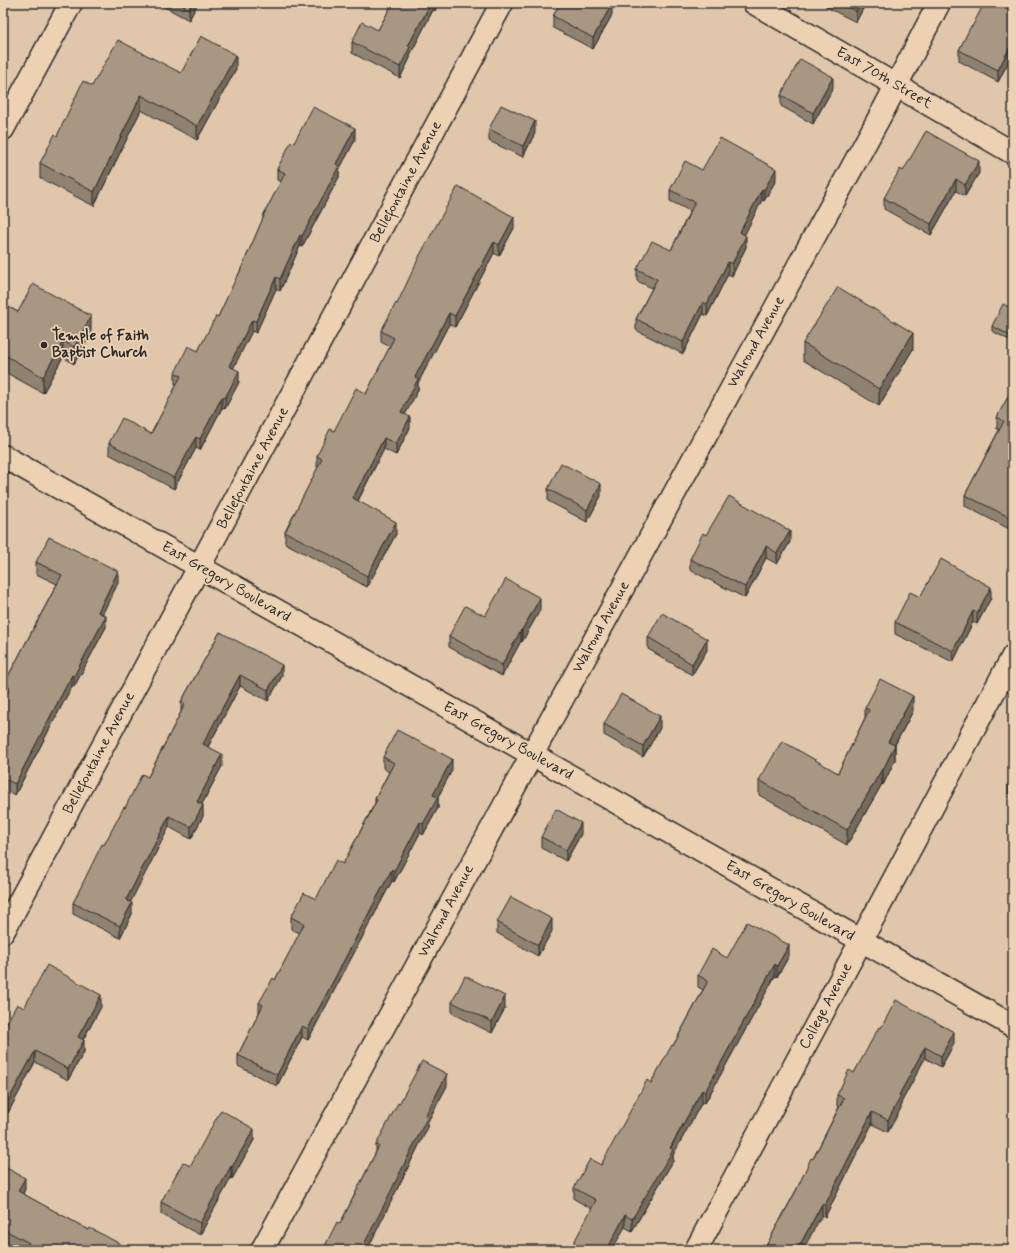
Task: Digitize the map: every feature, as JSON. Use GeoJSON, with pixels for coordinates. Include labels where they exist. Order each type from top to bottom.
{"type":"FeatureCollection","features":[{"type":"Feature","properties":{"kind":"street"},"geometry":{"type":"LineString","coordinates":[[3,129],[71,3]]}},
{"type":"Feature","properties":{"kind":"street","name":"Bellefontaine Avenue"},"geometry":{"type":"LineString","coordinates":[[3,932],[502,3]]}},
{"type":"Feature","properties":{"kind":"street","name":"East 70th Street"},"geometry":{"type":"LineString","coordinates":[[754,3],[1013,153]]}},
{"type":"Feature","properties":{"kind":"street","name":"Walrond Avenue"},"geometry":{"type":"LineString","coordinates":[[262,1250],[896,85],[939,3]]}},
{"type":"Feature","properties":{"kind":"street","name":"East Gregory Boulevard"},"geometry":{"type":"LineString","coordinates":[[3,456],[1013,1026]]}},
{"type":"Feature","properties":{"kind":"street","name":"College Avenue"},"geometry":{"type":"LineString","coordinates":[[696,1250],[1013,656]]}},
{"type":"Feature","properties":{"kind":"building"},"geometry":{"type":"Polygon","coordinates":[[[178,3],[192,3],[189,9],[178,3]]]}},
{"type":"Feature","properties":{"kind":"building"},"geometry":{"type":"Polygon","coordinates":[[[393,3],[431,3],[408,46],[410,47],[400,67],[352,42],[362,22],[378,30],[393,3]]]}},
{"type":"Feature","properties":{"kind":"building"},"geometry":{"type":"Polygon","coordinates":[[[560,3],[612,4],[593,38],[553,16],[560,3]]]}},
{"type":"Feature","properties":{"kind":"building"},"geometry":{"type":"Polygon","coordinates":[[[841,3],[860,3],[856,11],[841,3]]]}},
{"type":"Feature","properties":{"kind":"building"},"geometry":{"type":"Polygon","coordinates":[[[984,3],[1013,3],[1013,41],[998,70],[959,50],[984,3]]]}},
{"type":"Feature","properties":{"kind":"building"},"geometry":{"type":"Polygon","coordinates":[[[201,36],[236,55],[197,126],[141,95],[94,192],[40,163],[55,134],[57,136],[83,81],[92,86],[118,40],[181,73],[201,36]]]}},
{"type":"Feature","properties":{"kind":"building"},"geometry":{"type":"Polygon","coordinates":[[[800,59],[833,77],[813,113],[781,95],[800,59]]]}},
{"type":"Feature","properties":{"kind":"building"},"geometry":{"type":"Polygon","coordinates":[[[501,105],[535,121],[523,146],[489,129],[501,105]]]}},
{"type":"Feature","properties":{"kind":"building"},"geometry":{"type":"Polygon","coordinates":[[[313,107],[355,128],[336,164],[339,166],[302,236],[300,235],[280,279],[276,277],[256,321],[252,320],[229,366],[239,371],[225,398],[222,397],[200,439],[196,437],[174,478],[109,443],[122,418],[151,434],[181,376],[175,373],[188,346],[198,351],[216,316],[218,317],[238,276],[263,216],[285,173],[277,169],[291,142],[294,143],[313,107]]]}},
{"type":"Feature","properties":{"kind":"building"},"geometry":{"type":"Polygon","coordinates":[[[926,131],[979,161],[965,185],[956,179],[931,224],[884,198],[900,169],[903,171],[926,131]]]}},
{"type":"Feature","properties":{"kind":"building"},"geometry":{"type":"Polygon","coordinates":[[[720,138],[776,169],[764,190],[762,189],[740,232],[746,236],[732,264],[728,262],[707,304],[703,302],[683,342],[636,319],[657,279],[637,269],[652,241],[671,250],[695,202],[670,190],[685,161],[702,170],[720,138]]]}},
{"type":"Feature","properties":{"kind":"building"},"geometry":{"type":"Polygon","coordinates":[[[458,186],[514,217],[499,245],[494,242],[455,316],[449,313],[415,377],[418,379],[401,412],[410,417],[396,444],[384,438],[353,498],[396,522],[367,576],[323,551],[285,532],[322,459],[317,456],[330,429],[334,431],[356,388],[366,394],[394,338],[381,331],[396,303],[397,304],[420,255],[458,186]]]}},
{"type":"Feature","properties":{"kind":"building","name":"Temple of Faith Baptist Church"},"geometry":{"type":"Polygon","coordinates":[[[33,284],[91,316],[74,347],[63,341],[43,377],[3,354],[3,304],[18,312],[33,284]]]}},
{"type":"Feature","properties":{"kind":"building"},"geometry":{"type":"Polygon","coordinates":[[[838,287],[913,333],[879,389],[803,343],[838,287]]]}},
{"type":"Feature","properties":{"kind":"building"},"geometry":{"type":"Polygon","coordinates":[[[1003,304],[1013,309],[1013,337],[992,326],[1003,304]]]}},
{"type":"Feature","properties":{"kind":"building"},"geometry":{"type":"Polygon","coordinates":[[[1013,388],[1013,519],[965,495],[1004,421],[997,417],[1013,388]]]}},
{"type":"Feature","properties":{"kind":"building"},"geometry":{"type":"Polygon","coordinates":[[[561,463],[601,484],[587,510],[548,489],[561,463]]]}},
{"type":"Feature","properties":{"kind":"building"},"geometry":{"type":"Polygon","coordinates":[[[729,496],[790,531],[777,553],[766,546],[745,587],[690,559],[703,533],[706,535],[729,496]]]}},
{"type":"Feature","properties":{"kind":"building"},"geometry":{"type":"Polygon","coordinates":[[[49,537],[118,571],[98,612],[106,616],[74,676],[72,675],[15,784],[3,778],[3,701],[10,688],[4,684],[62,575],[36,562],[49,537]]]}},
{"type":"Feature","properties":{"kind":"building"},"geometry":{"type":"Polygon","coordinates":[[[941,559],[991,587],[977,613],[973,611],[953,651],[895,622],[910,592],[920,597],[941,559]]]}},
{"type":"Feature","properties":{"kind":"building"},"geometry":{"type":"Polygon","coordinates":[[[506,579],[540,598],[502,665],[449,636],[465,606],[485,616],[506,579]]]}},
{"type":"Feature","properties":{"kind":"building"},"geometry":{"type":"Polygon","coordinates":[[[662,613],[707,639],[692,664],[648,637],[662,613]]]}},
{"type":"Feature","properties":{"kind":"building"},"geometry":{"type":"Polygon","coordinates":[[[220,632],[282,665],[268,690],[240,675],[203,744],[222,754],[197,802],[203,805],[191,827],[169,816],[126,900],[132,903],[120,926],[73,903],[102,844],[104,845],[142,774],[148,777],[185,704],[181,702],[220,632]]]}},
{"type":"Feature","properties":{"kind":"building"},"geometry":{"type":"Polygon","coordinates":[[[880,679],[913,696],[888,742],[895,745],[883,770],[882,769],[847,830],[759,780],[782,741],[838,773],[869,710],[865,708],[880,679]]]}},
{"type":"Feature","properties":{"kind":"building"},"geometry":{"type":"Polygon","coordinates":[[[621,694],[660,716],[643,746],[604,724],[621,694]]]}},
{"type":"Feature","properties":{"kind":"building"},"geometry":{"type":"Polygon","coordinates":[[[397,730],[452,759],[433,795],[438,797],[423,824],[420,822],[394,871],[392,869],[308,1029],[302,1026],[277,1075],[238,1055],[263,1005],[259,1003],[273,978],[275,980],[304,924],[291,917],[304,893],[316,899],[336,860],[343,864],[377,800],[375,799],[394,763],[383,757],[397,730]]]}},
{"type":"Feature","properties":{"kind":"building"},"geometry":{"type":"Polygon","coordinates":[[[1013,775],[1013,788],[1008,785],[1013,775]]]}},
{"type":"Feature","properties":{"kind":"building"},"geometry":{"type":"Polygon","coordinates":[[[556,809],[581,823],[566,850],[541,837],[556,809]]]}},
{"type":"Feature","properties":{"kind":"building"},"geometry":{"type":"Polygon","coordinates":[[[511,897],[552,919],[538,945],[497,922],[511,897]]]}},
{"type":"Feature","properties":{"kind":"building"},"geometry":{"type":"Polygon","coordinates":[[[747,922],[789,945],[777,966],[775,964],[705,1092],[702,1090],[670,1148],[673,1150],[632,1219],[625,1215],[607,1250],[570,1250],[596,1200],[574,1188],[590,1159],[601,1165],[647,1080],[651,1083],[672,1045],[673,1046],[708,981],[698,975],[712,949],[727,958],[747,922]]]}},
{"type":"Feature","properties":{"kind":"building"},"geometry":{"type":"Polygon","coordinates":[[[47,965],[101,995],[78,1037],[84,1040],[68,1069],[35,1051],[8,1101],[3,1098],[3,1046],[8,1036],[3,1034],[3,1030],[17,1004],[24,1008],[47,965]]]}},
{"type":"Feature","properties":{"kind":"building"},"geometry":{"type":"Polygon","coordinates":[[[465,976],[505,996],[492,1022],[452,1002],[465,976]]]}},
{"type":"Feature","properties":{"kind":"building"},"geometry":{"type":"Polygon","coordinates":[[[896,1000],[954,1032],[941,1056],[925,1047],[899,1095],[901,1096],[888,1120],[872,1112],[825,1205],[822,1204],[797,1250],[759,1250],[763,1244],[766,1246],[796,1191],[811,1158],[813,1159],[844,1098],[837,1095],[849,1070],[854,1073],[879,1027],[881,1028],[896,1000]]]}},
{"type":"Feature","properties":{"kind":"building"},"geometry":{"type":"Polygon","coordinates":[[[422,1061],[447,1074],[425,1116],[427,1118],[361,1250],[323,1250],[337,1222],[340,1224],[379,1146],[376,1145],[422,1061]]]}},
{"type":"Feature","properties":{"kind":"building"},"geometry":{"type":"Polygon","coordinates":[[[221,1110],[254,1129],[232,1167],[231,1166],[200,1223],[161,1202],[183,1162],[190,1166],[221,1110]]]}},
{"type":"Feature","properties":{"kind":"building"},"geometry":{"type":"Polygon","coordinates":[[[3,1166],[25,1178],[18,1191],[89,1230],[90,1228],[128,1248],[130,1246],[137,1250],[25,1250],[29,1243],[3,1229],[3,1166]]]}},
{"type":"Feature","properties":{"kind":"place","name":"Temple of Faith Baptist Church"},"geometry":{"type":"Point","coordinates":[44,345]}}]}
